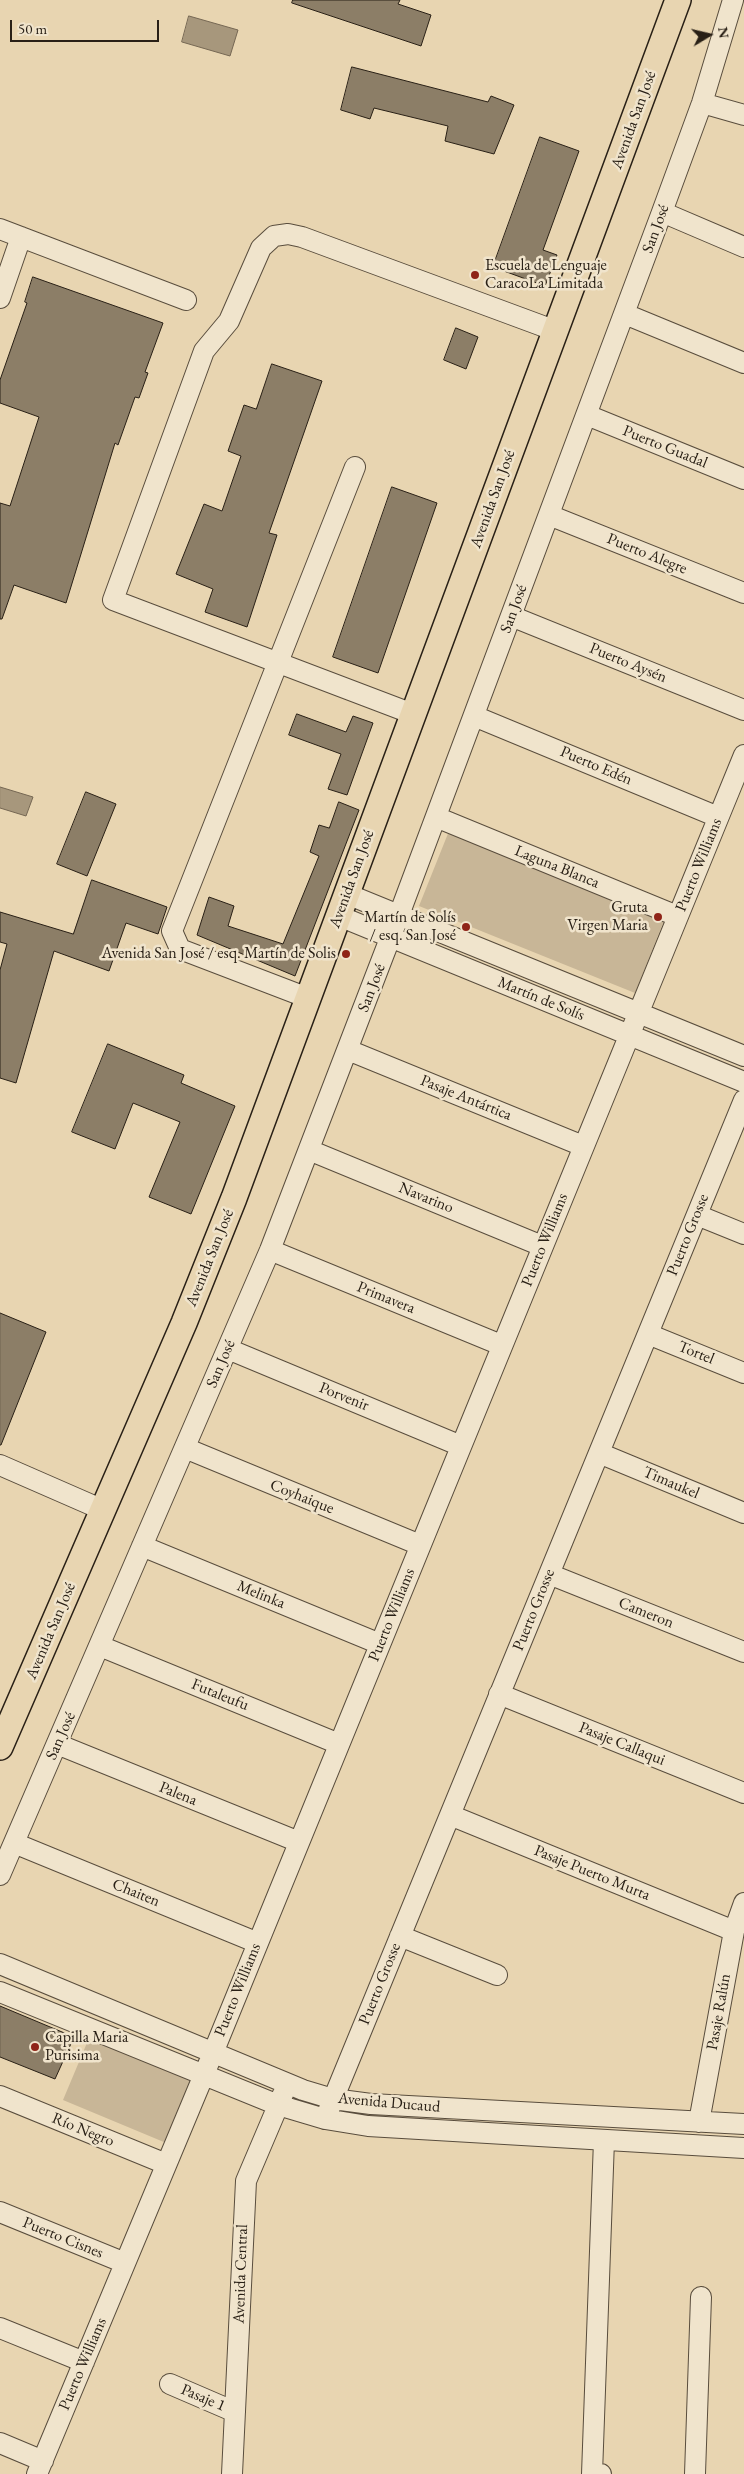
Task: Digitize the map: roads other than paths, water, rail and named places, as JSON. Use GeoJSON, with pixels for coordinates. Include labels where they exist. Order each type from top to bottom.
{"type":"FeatureCollection","features":[{"type":"Feature","properties":{"kind":"main road","name":"Avenida San José"},"geometry":{"type":"LineString","coordinates":[[0,1745],[211,1256],[678,0]]}},
{"type":"Feature","properties":{"kind":"street","name":"San José"},"geometry":{"type":"LineString","coordinates":[[0,1875],[270,1250],[391,937],[587,415],[702,103],[734,0]]}},
{"type":"Feature","properties":{"kind":"street"},"geometry":{"type":"LineString","coordinates":[[702,103],[744,115]]}},
{"type":"Feature","properties":{"kind":"street"},"geometry":{"type":"LineString","coordinates":[[662,212],[744,246]]}},
{"type":"Feature","properties":{"kind":"street"},"geometry":{"type":"LineString","coordinates":[[0,230],[186,300]]}},
{"type":"Feature","properties":{"kind":"street"},"geometry":{"type":"LineString","coordinates":[[414,714],[113,600],[204,351],[229,321],[261,248],[274,236],[288,234],[302,236],[556,331]]}},
{"type":"Feature","properties":{"kind":"street"},"geometry":{"type":"LineString","coordinates":[[0,298],[21,237]]}},
{"type":"Feature","properties":{"kind":"street"},"geometry":{"type":"LineString","coordinates":[[624,314],[744,363]]}},
{"type":"Feature","properties":{"kind":"street","name":"Puerto Guadal"},"geometry":{"type":"LineString","coordinates":[[587,415],[744,479]]}},
{"type":"Feature","properties":{"kind":"street"},"geometry":{"type":"LineString","coordinates":[[308,998],[180,949],[172,931],[355,467]]}},
{"type":"Feature","properties":{"kind":"street","name":"Puerto Alegre"},"geometry":{"type":"LineString","coordinates":[[549,515],[744,593]]}},
{"type":"Feature","properties":{"kind":"street","name":"Puerto Aysén"},"geometry":{"type":"LineString","coordinates":[[511,616],[744,710]]}},
{"type":"Feature","properties":{"kind":"street","name":"Puerto Edén"},"geometry":{"type":"LineString","coordinates":[[474,716],[718,817]]}},
{"type":"Feature","properties":{"kind":"street","name":"Puerto Williams"},"geometry":{"type":"LineString","coordinates":[[40,2467],[204,2075],[744,755]]}},
{"type":"Feature","properties":{"kind":"street","name":"Laguna Blanca"},"geometry":{"type":"LineString","coordinates":[[436,817],[677,916]]}},
{"type":"Feature","properties":{"kind":"street","name":"Martín de Solís"},"geometry":{"type":"LineString","coordinates":[[343,905],[399,915],[744,1056]]}},
{"type":"Feature","properties":{"kind":"street","name":"Martín de Solís"},"geometry":{"type":"LineString","coordinates":[[343,905],[391,937],[744,1082]]}},
{"type":"Feature","properties":{"kind":"street","name":"Pasaje Antártica"},"geometry":{"type":"LineString","coordinates":[[348,1050],[583,1146]]}},
{"type":"Feature","properties":{"kind":"street","name":"Puerto Grosse"},"geometry":{"type":"LineString","coordinates":[[325,2119],[744,1100]]}},
{"type":"Feature","properties":{"kind":"street","name":"Navarino"},"geometry":{"type":"LineString","coordinates":[[309,1150],[542,1246]]}},
{"type":"Feature","properties":{"kind":"street"},"geometry":{"type":"LineString","coordinates":[[697,1215],[744,1234]]}},
{"type":"Feature","properties":{"kind":"street","name":"Primavera"},"geometry":{"type":"LineString","coordinates":[[270,1250],[502,1346]]}},
{"type":"Feature","properties":{"kind":"street","name":"Tortel"},"geometry":{"type":"LineString","coordinates":[[648,1334],[744,1373]]}},
{"type":"Feature","properties":{"kind":"street","name":"Porvenir"},"geometry":{"type":"LineString","coordinates":[[228,1349],[461,1446]]}},
{"type":"Feature","properties":{"kind":"street","name":"Coyhaique"},"geometry":{"type":"LineString","coordinates":[[185,1448],[420,1545]]}},
{"type":"Feature","properties":{"kind":"street","name":"Timaukel"},"geometry":{"type":"LineString","coordinates":[[599,1453],[744,1513]]}},
{"type":"Feature","properties":{"kind":"street"},"geometry":{"type":"LineString","coordinates":[[0,1465],[103,1510]]}},
{"type":"Feature","properties":{"kind":"street","name":"Melinka"},"geometry":{"type":"LineString","coordinates":[[142,1546],[380,1644]]}},
{"type":"Feature","properties":{"kind":"street","name":"Cameron"},"geometry":{"type":"LineString","coordinates":[[549,1574],[744,1652]]}},
{"type":"Feature","properties":{"kind":"street","name":"Futaleufu"},"geometry":{"type":"LineString","coordinates":[[100,1646],[339,1744]]}},
{"type":"Feature","properties":{"kind":"street","name":"Pasaje Callaqui"},"geometry":{"type":"LineString","coordinates":[[499,1694],[744,1793]]}},
{"type":"Feature","properties":{"kind":"street","name":"Palena"},"geometry":{"type":"LineString","coordinates":[[57,1744],[299,1842]]}},
{"type":"Feature","properties":{"kind":"street","name":"Pasaje Puerto Murta"},"geometry":{"type":"LineString","coordinates":[[450,1815],[734,1931]]}},
{"type":"Feature","properties":{"kind":"street","name":"Chaiten"},"geometry":{"type":"LineString","coordinates":[[14,1843],[258,1943]]}},
{"type":"Feature","properties":{"kind":"street","name":"Pasaje Ralún"},"geometry":{"type":"LineString","coordinates":[[699,2122],[734,1931],[744,1903]]}},
{"type":"Feature","properties":{"kind":"street"},"geometry":{"type":"LineString","coordinates":[[400,1936],[497,1975]]}},
{"type":"Feature","properties":{"kind":"street","name":"Avenida Ducaud"},"geometry":{"type":"LineString","coordinates":[[0,1964],[288,2084],[333,2099],[371,2104],[744,2124]]}},
{"type":"Feature","properties":{"kind":"street","name":"Avenida Ducaud"},"geometry":{"type":"LineString","coordinates":[[0,1992],[278,2105],[325,2119],[403,2129],[744,2148]]}},
{"type":"Feature","properties":{"kind":"street","name":"Avenida Central"},"geometry":{"type":"LineString","coordinates":[[232,2474],[246,2181],[288,2084]]}},
{"type":"Feature","properties":{"kind":"street","name":"Río Negro"},"geometry":{"type":"LineString","coordinates":[[0,2096],[166,2164]]}},
{"type":"Feature","properties":{"kind":"street"},"geometry":{"type":"LineString","coordinates":[[601,2474],[592,2474],[604,2140]]}},
{"type":"Feature","properties":{"kind":"street","name":"Puerto Cisnes"},"geometry":{"type":"LineString","coordinates":[[0,2212],[125,2263]]}},
{"type":"Feature","properties":{"kind":"street"},"geometry":{"type":"LineString","coordinates":[[695,2474],[701,2297]]}},
{"type":"Feature","properties":{"kind":"street"},"geometry":{"type":"LineString","coordinates":[[0,2328],[84,2362]]}},
{"type":"Feature","properties":{"kind":"street","name":"Pasaje 1"},"geometry":{"type":"LineString","coordinates":[[170,2384],[235,2412]]}},
{"type":"Feature","properties":{"kind":"street"},"geometry":{"type":"LineString","coordinates":[[0,2443],[40,2467]]}},
{"type":"Feature","properties":{"kind":"place","name":"Escuela de Lenguaje CaracoLa Limitada"},"geometry":{"type":"Point","coordinates":[475,275]}},
{"type":"Feature","properties":{"kind":"place","name":"Gruta Virgen Maria"},"geometry":{"type":"Point","coordinates":[658,917]}},
{"type":"Feature","properties":{"kind":"place","name":"Martín de Solís / esq. San José"},"geometry":{"type":"Point","coordinates":[466,927]}},
{"type":"Feature","properties":{"kind":"place","name":"Avenida San José / esq. Martín de Solis"},"geometry":{"type":"Point","coordinates":[346,954]}},
{"type":"Feature","properties":{"kind":"place","name":"Capilla Maria Purisima"},"geometry":{"type":"Point","coordinates":[35,2047]}}]}
